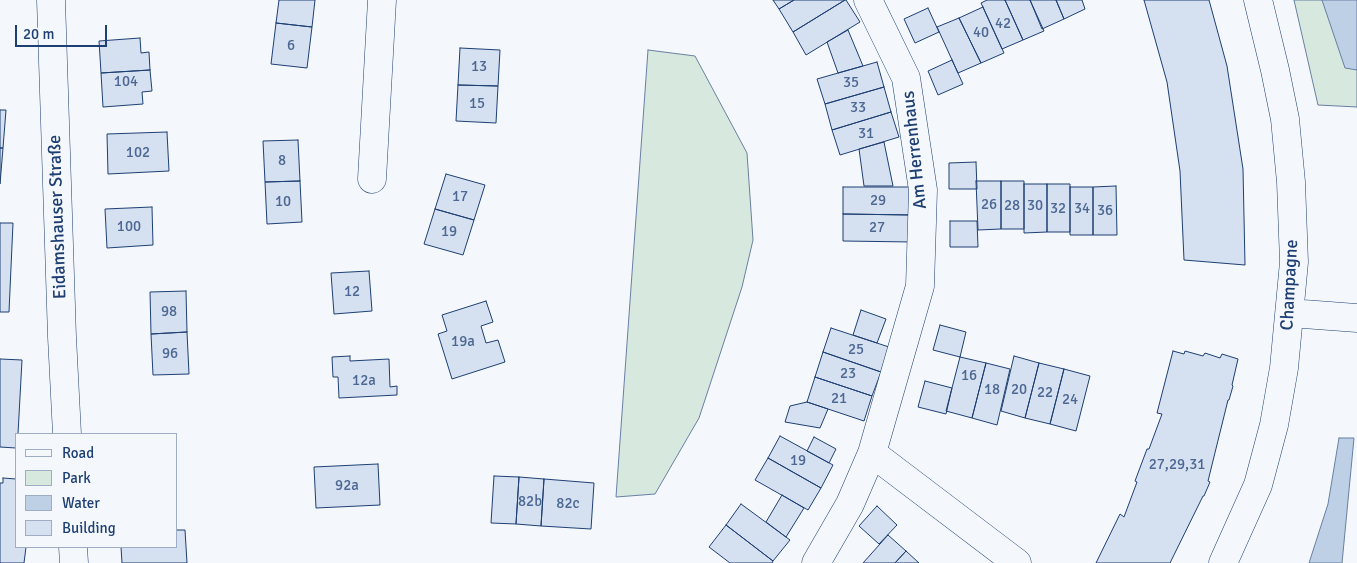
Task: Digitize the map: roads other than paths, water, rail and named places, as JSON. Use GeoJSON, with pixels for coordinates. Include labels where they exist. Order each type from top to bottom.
{"type":"FeatureCollection","features":[{"type":"Feature","properties":{"kind":"street","name":"Eidamshauser Straße"},"geometry":{"type":"LineString","coordinates":[[50,0],[62,337],[68,433]]}},
{"type":"Feature","properties":{"kind":"street"},"geometry":{"type":"LineString","coordinates":[[372,179],[382,0]]}},
{"type":"Feature","properties":{"kind":"street","name":"Am Herrenhaus"},"geometry":{"type":"LineString","coordinates":[[816,563],[850,504],[872,453],[920,286],[923,190],[906,78],[868,0]]}},
{"type":"Feature","properties":{"kind":"street","name":"Champagne"},"geometry":{"type":"LineString","coordinates":[[1223,563],[1258,485],[1274,425],[1284,368],[1294,262],[1291,182],[1285,119],[1258,0]]}},
{"type":"Feature","properties":{"kind":"street"},"geometry":{"type":"LineString","coordinates":[[1290,313],[1357,318]]}},
{"type":"Feature","properties":{"kind":"street"},"geometry":{"type":"LineString","coordinates":[[872,453],[1017,563]]}},
{"type":"Feature","properties":{"kind":"street"},"geometry":{"type":"LineString","coordinates":[[73,548],[74,563]]}},
{"type":"Feature","properties":{"kind":"water"},"geometry":{"type":"Polygon","coordinates":[[[1322,0],[1357,0],[1357,70],[1345,68],[1322,0]]]}},
{"type":"Feature","properties":{"kind":"water"},"geometry":{"type":"Polygon","coordinates":[[[1339,438],[1354,438],[1342,563],[1309,563],[1328,504],[1339,438]]]}}]}
